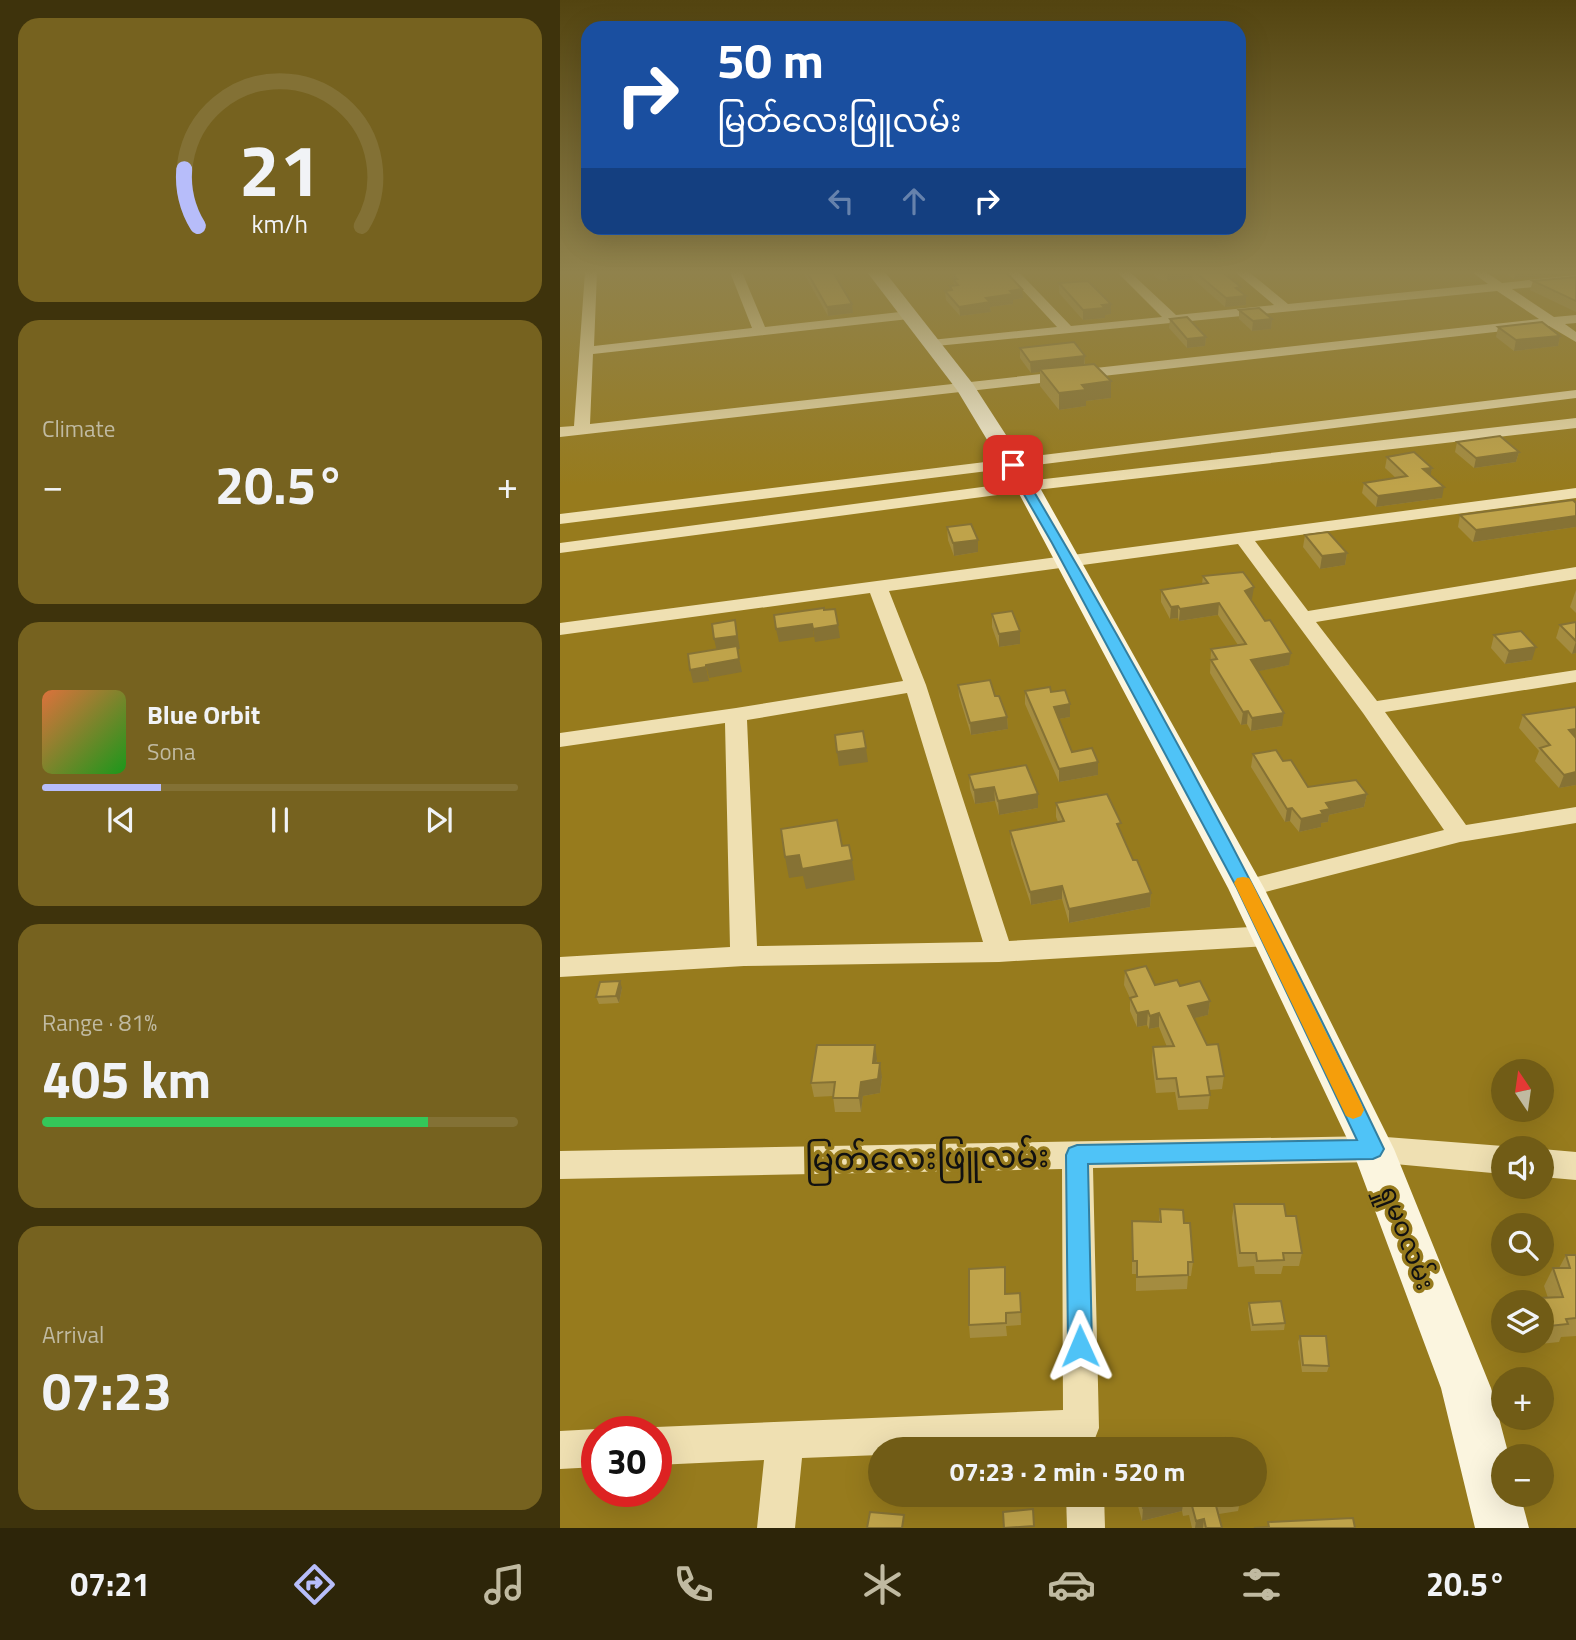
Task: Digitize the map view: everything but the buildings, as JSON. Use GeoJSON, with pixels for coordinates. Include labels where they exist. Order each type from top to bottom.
{"type":"FeatureCollection","features":[{"type":"Feature","properties":{"kind":"street"},"geometry":{"type":"LineString","coordinates":[[582,430],[587,343]]}},
{"type":"Feature","properties":{"kind":"street"},"geometry":{"type":"LineString","coordinates":[[587,351],[654,343]]}},
{"type":"Feature","properties":{"kind":"street"},"geometry":{"type":"LineString","coordinates":[[931,344],[938,343]]}},
{"type":"Feature","properties":{"kind":"street"},"geometry":{"type":"LineString","coordinates":[[560,432],[1357,343]]}},
{"type":"Feature","properties":{"kind":"street","name":"ရှုမဝလမ်း"},"geometry":{"type":"LineString","coordinates":[[931,344],[966,388],[1069,561],[1246,888],[1373,1149],[1466,1388],[1502,1528]]}},
{"type":"Feature","properties":{"kind":"street"},"geometry":{"type":"LineString","coordinates":[[560,548],[1020,476],[1576,394]]}},
{"type":"Feature","properties":{"kind":"street"},"geometry":{"type":"LineString","coordinates":[[1538,399],[1573,425]]}},
{"type":"Feature","properties":{"kind":"street"},"geometry":{"type":"LineString","coordinates":[[560,519],[1573,425]]}},
{"type":"Feature","properties":{"kind":"street"},"geometry":{"type":"LineString","coordinates":[[560,629],[1576,493]]}},
{"type":"Feature","properties":{"kind":"street"},"geometry":{"type":"LineString","coordinates":[[1243,538],[1371,708],[1460,834]]}},
{"type":"Feature","properties":{"kind":"street"},"geometry":{"type":"LineString","coordinates":[[1302,618],[1576,573]]}},
{"type":"Feature","properties":{"kind":"street"},"geometry":{"type":"LineString","coordinates":[[878,588],[915,685],[999,952]]}},
{"type":"Feature","properties":{"kind":"street"},"geometry":{"type":"LineString","coordinates":[[1371,708],[1576,676]]}},
{"type":"Feature","properties":{"kind":"street"},"geometry":{"type":"LineString","coordinates":[[560,740],[736,715],[915,685]]}},
{"type":"Feature","properties":{"kind":"street"},"geometry":{"type":"LineString","coordinates":[[736,715],[744,956]]}},
{"type":"Feature","properties":{"kind":"street"},"geometry":{"type":"LineString","coordinates":[[1246,888],[1460,834],[1576,815]]}},
{"type":"Feature","properties":{"kind":"street"},"geometry":{"type":"LineString","coordinates":[[560,967],[744,956],[999,952],[1268,936]]}},
{"type":"Feature","properties":{"kind":"street","name":"မြတ်လေးဖြူလမ်း"},"geometry":{"type":"LineString","coordinates":[[560,1165],[1373,1149],[1491,1159]]}},
{"type":"Feature","properties":{"kind":"street"},"geometry":{"type":"LineString","coordinates":[[1077,1155],[1082,1437]]}},
{"type":"Feature","properties":{"kind":"street"},"geometry":{"type":"LineString","coordinates":[[1554,1164],[1576,1166]]}},
{"type":"Feature","properties":{"kind":"street"},"geometry":{"type":"LineString","coordinates":[[672,1446],[868,1441]]}},
{"type":"Feature","properties":{"kind":"street"},"geometry":{"type":"LineString","coordinates":[[776,1528],[785,1442]]}},
{"type":"Feature","properties":{"kind":"street"},"geometry":{"type":"LineString","coordinates":[[560,1450],[581,1449]]}},
{"type":"Feature","properties":{"kind":"street"},"geometry":{"type":"LineString","coordinates":[[1085,1507],[1086,1528]]}},
{"type":"Feature","properties":{"kind":"slow traffic"},"geometry":{"type":"LineString","coordinates":[[1243,883],[1353,1110]]}},
{"type":"Feature","properties":{"kind":"route"},"geometry":{"type":"LineString","coordinates":[[1013,465],[1027,486],[1246,888],[1373,1149],[1077,1155],[1080,1346]]}}]}
